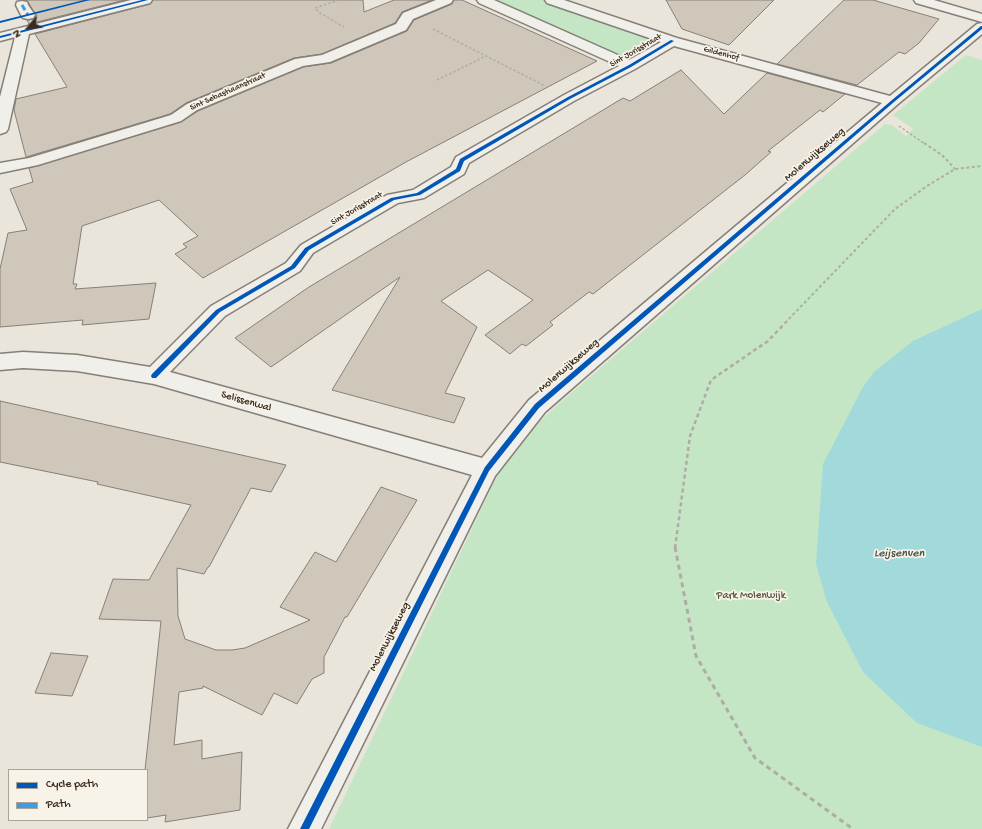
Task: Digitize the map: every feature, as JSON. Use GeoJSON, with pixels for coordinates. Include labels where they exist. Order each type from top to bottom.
{"type":"FeatureCollection","features":[{"type":"Feature","properties":{"kind":"street"},"geometry":{"type":"LineString","coordinates":[[0,22],[25,10],[88,0]]}},
{"type":"Feature","properties":{"kind":"street"},"geometry":{"type":"LineString","coordinates":[[0,37],[146,0]]}},
{"type":"Feature","properties":{"kind":"street","name":"Sint Sebastiaanstraat"},"geometry":{"type":"LineString","coordinates":[[0,168],[32,162],[176,118],[192,107],[300,62],[325,59],[376,38],[401,27],[408,16],[447,0]]}},
{"type":"Feature","properties":{"kind":"street"},"geometry":{"type":"LineString","coordinates":[[483,0],[630,66]]}},
{"type":"Feature","properties":{"kind":"street","name":"Gildenhof"},"geometry":{"type":"LineString","coordinates":[[551,0],[672,41],[893,101]]}},
{"type":"Feature","properties":{"kind":"street"},"geometry":{"type":"LineString","coordinates":[[920,0],[982,18]]}},
{"type":"Feature","properties":{"kind":"street","name":"Molenwijkseweg"},"geometry":{"type":"LineString","coordinates":[[304,829],[487,469],[537,406],[893,101],[982,27]]}},
{"type":"Feature","properties":{"kind":"street"},"geometry":{"type":"LineString","coordinates":[[0,129],[23,31]]}},
{"type":"Feature","properties":{"kind":"street","name":"Sint Jorisstraat"},"geometry":{"type":"LineString","coordinates":[[154,376],[218,311],[293,266],[307,249],[393,199],[418,194],[458,170],[462,160],[672,41]]}},
{"type":"Feature","properties":{"kind":"street","name":"Selissenwal"},"geometry":{"type":"LineString","coordinates":[[0,362],[24,360],[77,363],[154,376],[487,469]]}},
{"type":"Feature","properties":{"kind":"path"},"geometry":{"type":"LineString","coordinates":[[339,0],[315,8],[320,13],[358,35],[376,38]]}},
{"type":"Feature","properties":{"kind":"path"},"geometry":{"type":"LineString","coordinates":[[408,16],[569,98]]}},
{"type":"Feature","properties":{"kind":"path"},"geometry":{"type":"LineString","coordinates":[[436,80],[486,56]]}},
{"type":"Feature","properties":{"kind":"path"},"geometry":{"type":"LineString","coordinates":[[880,113],[942,155],[956,169]]}},
{"type":"Feature","properties":{"kind":"path"},"geometry":{"type":"LineString","coordinates":[[853,829],[755,758],[696,656],[675,548],[690,436],[711,380],[768,341],[825,280],[895,209],[927,186],[956,169],[982,166]]}},
{"type":"Feature","properties":{"kind":"green space"},"geometry":{"type":"Polygon","coordinates":[[[490,0],[544,0],[634,32],[660,44],[631,60],[625,59],[490,0]]]}},
{"type":"Feature","properties":{"kind":"green space","name":"Park Molenwijk"},"geometry":{"type":"Polygon","coordinates":[[[966,55],[982,60],[982,829],[329,829],[496,478],[515,445],[555,407],[885,124],[892,125],[906,136],[913,129],[893,115],[966,55]]]}},
{"type":"Feature","properties":{"kind":"water","name":"Leijsenven"},"geometry":{"type":"Polygon","coordinates":[[[982,309],[982,747],[917,723],[863,672],[827,602],[816,564],[823,464],[863,387],[874,372],[913,341],[982,309]]]}},
{"type":"Feature","properties":{"kind":"building"},"geometry":{"type":"Polygon","coordinates":[[[25,0],[125,0],[29,24],[27,20],[33,19],[36,15],[28,2],[25,0]]]}},
{"type":"Feature","properties":{"kind":"building"},"geometry":{"type":"Polygon","coordinates":[[[153,0],[363,0],[364,12],[394,0],[432,0],[402,12],[395,23],[322,54],[294,58],[186,103],[170,114],[26,157],[14,110],[16,99],[67,87],[35,34],[150,4],[153,0]]]}},
{"type":"Feature","properties":{"kind":"building"},"geometry":{"type":"Polygon","coordinates":[[[454,0],[462,0],[597,61],[406,162],[203,278],[175,254],[187,247],[183,244],[198,236],[159,200],[82,226],[73,284],[77,284],[75,289],[156,283],[149,319],[82,325],[83,320],[0,327],[0,269],[8,233],[27,230],[10,189],[33,182],[29,168],[181,122],[198,111],[303,67],[331,63],[407,31],[414,20],[452,4],[454,0]]]}},
{"type":"Feature","properties":{"kind":"building"},"geometry":{"type":"Polygon","coordinates":[[[666,0],[774,0],[729,45],[682,29],[666,0]]]}},
{"type":"Feature","properties":{"kind":"building"},"geometry":{"type":"Polygon","coordinates":[[[844,0],[873,0],[939,19],[919,43],[905,54],[899,52],[857,85],[777,64],[844,0]]]}},
{"type":"Feature","properties":{"kind":"building"},"geometry":{"type":"Polygon","coordinates":[[[681,70],[724,114],[767,73],[845,94],[823,112],[820,110],[768,151],[771,152],[745,175],[593,294],[589,292],[550,322],[553,325],[526,346],[522,344],[510,354],[485,335],[533,300],[488,270],[441,301],[477,327],[445,393],[465,398],[454,423],[332,390],[400,277],[271,367],[235,338],[309,287],[623,98],[630,101],[681,70]]]}},
{"type":"Feature","properties":{"kind":"building"},"geometry":{"type":"Polygon","coordinates":[[[0,401],[286,465],[271,492],[251,488],[204,574],[177,568],[178,616],[185,639],[216,650],[245,648],[310,620],[280,607],[315,552],[336,562],[381,487],[417,500],[347,617],[345,617],[324,657],[324,673],[312,679],[297,704],[274,693],[262,715],[203,686],[203,688],[179,692],[174,745],[202,740],[202,759],[242,752],[240,810],[165,822],[166,815],[148,818],[148,769],[145,769],[161,621],[99,619],[113,579],[149,580],[191,505],[97,484],[98,482],[0,462],[0,401]]]}},
{"type":"Feature","properties":{"kind":"building"},"geometry":{"type":"Polygon","coordinates":[[[51,653],[88,656],[72,696],[35,693],[51,653]]]}},
{"type":"Feature","properties":{"kind":"marked path"},"geometry":{"type":"LineString","coordinates":[[22,5],[28,15]]}},
{"type":"Feature","properties":{"kind":"cycle path"},"geometry":{"type":"LineString","coordinates":[[0,22],[88,0]]}},
{"type":"Feature","properties":{"kind":"cycle path"},"geometry":{"type":"LineString","coordinates":[[0,37],[146,0]]}},
{"type":"Feature","properties":{"kind":"cycle path"},"geometry":{"type":"LineString","coordinates":[[304,829],[487,469],[537,406],[893,101],[982,27]]}},
{"type":"Feature","properties":{"kind":"cycle path"},"geometry":{"type":"LineString","coordinates":[[154,376],[218,311],[293,267],[307,249],[393,199],[418,194],[458,170],[462,160],[672,41]]}}]}
